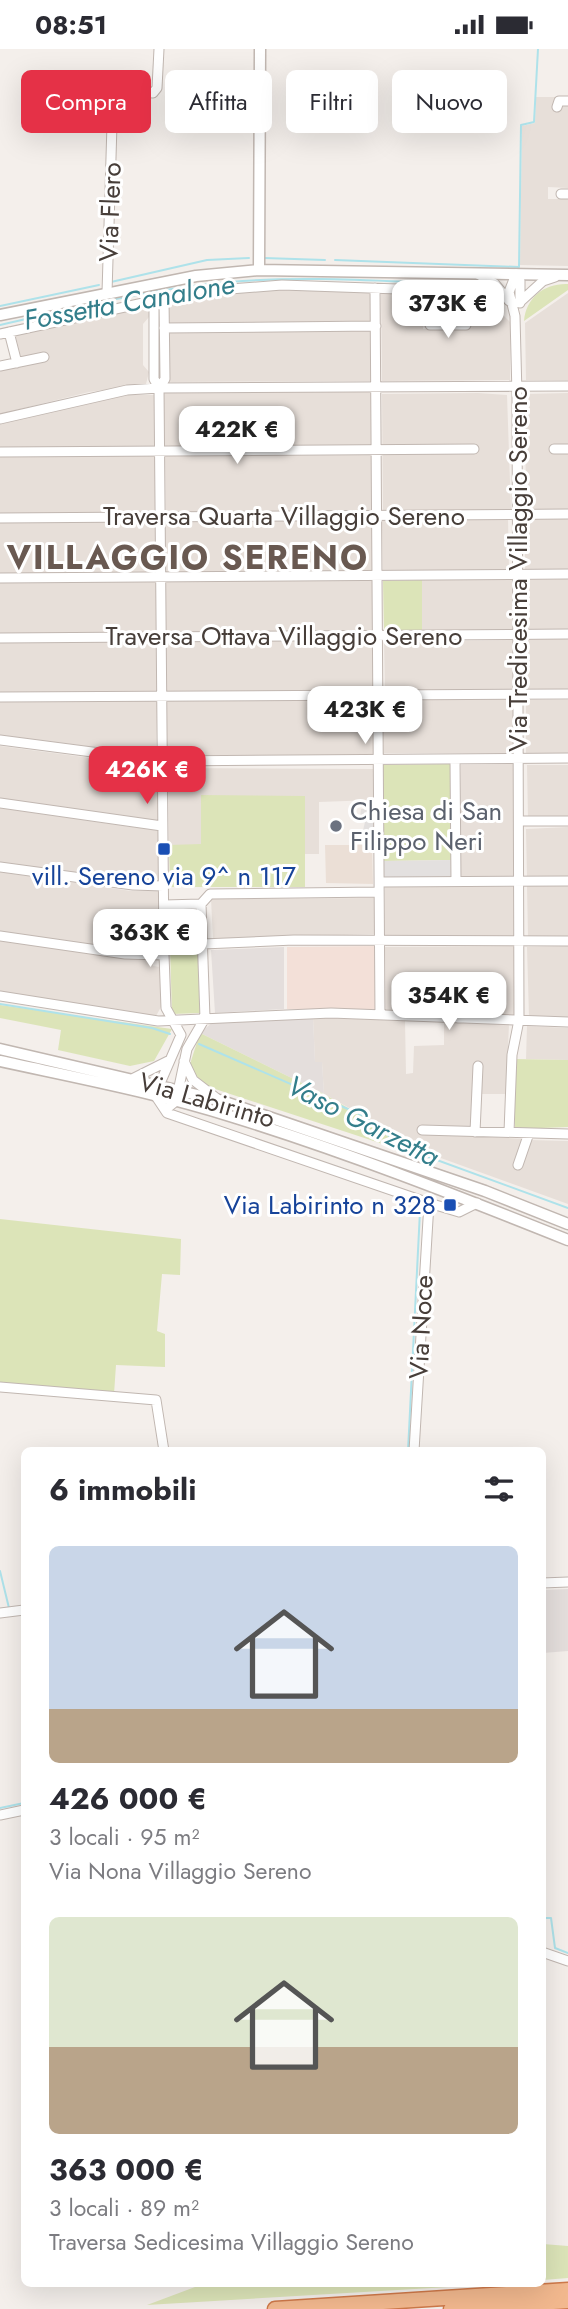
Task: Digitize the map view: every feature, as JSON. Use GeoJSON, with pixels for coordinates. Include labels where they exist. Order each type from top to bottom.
{"type":"FeatureCollection","features":[{"type":"Feature","properties":{"kind":"highway"},"geometry":{"type":"LineString","coordinates":[[275,2309],[568,2290]]}},
{"type":"Feature","properties":{"kind":"highway"},"geometry":{"type":"LineString","coordinates":[[451,2309],[568,2301]]}},
{"type":"Feature","properties":{"kind":"highway"},"geometry":{"type":"LineString","coordinates":[[557,2309],[568,2308]]}},
{"type":"Feature","properties":{"kind":"street","name":"Via Flero"},"geometry":{"type":"LineString","coordinates":[[107,293],[113,90],[153,93],[157,88],[159,49]]}},
{"type":"Feature","properties":{"kind":"street"},"geometry":{"type":"LineString","coordinates":[[259,270],[260,49]]}},
{"type":"Feature","properties":{"kind":"street"},"geometry":{"type":"LineString","coordinates":[[557,107],[559,101],[568,101]]}},
{"type":"Feature","properties":{"kind":"street","name":"Via Flero"},"geometry":{"type":"LineString","coordinates":[[0,315],[196,276],[259,270],[564,275]]}},
{"type":"Feature","properties":{"kind":"street"},"geometry":{"type":"LineString","coordinates":[[477,273],[495,284],[515,302],[543,281],[564,275]]}},
{"type":"Feature","properties":{"kind":"street","name":"Via Tredicesima Villaggio Sereno"},"geometry":{"type":"LineString","coordinates":[[509,1132],[512,1055],[519,1020],[520,941],[515,302],[520,281],[516,274]]}},
{"type":"Feature","properties":{"kind":"street"},"geometry":{"type":"LineString","coordinates":[[17,363],[5,333],[159,300],[282,285],[456,291],[461,325],[430,325]]}},
{"type":"Feature","properties":{"kind":"street"},"geometry":{"type":"LineString","coordinates":[[375,288],[380,1015]]}},
{"type":"Feature","properties":{"kind":"street"},"geometry":{"type":"LineString","coordinates":[[440,290],[441,325]]}},
{"type":"Feature","properties":{"kind":"street"},"geometry":{"type":"LineString","coordinates":[[159,300],[164,328],[165,379],[159,387]]}},
{"type":"Feature","properties":{"kind":"street"},"geometry":{"type":"LineString","coordinates":[[159,300],[155,379],[159,387],[164,955],[166,1008],[181,1035],[155,1095],[165,1110],[176,1101],[187,1049],[205,1018],[201,904],[210,894],[456,881],[568,881]]}},
{"type":"Feature","properties":{"kind":"street"},"geometry":{"type":"LineString","coordinates":[[164,328],[376,326]]}},
{"type":"Feature","properties":{"kind":"street"},"geometry":{"type":"LineString","coordinates":[[0,366],[44,357]]}},
{"type":"Feature","properties":{"kind":"street"},"geometry":{"type":"LineString","coordinates":[[0,419],[127,390],[159,387],[568,386]]}},
{"type":"Feature","properties":{"kind":"street"},"geometry":{"type":"LineString","coordinates":[[0,452],[474,449]]}},
{"type":"Feature","properties":{"kind":"street"},"geometry":{"type":"LineString","coordinates":[[554,449],[568,449]]}},
{"type":"Feature","properties":{"kind":"street","name":"Traversa Quarta Villaggio Sereno"},"geometry":{"type":"LineString","coordinates":[[0,517],[568,514]]}},
{"type":"Feature","properties":{"kind":"street"},"geometry":{"type":"LineString","coordinates":[[0,578],[568,574]]}},
{"type":"Feature","properties":{"kind":"street","name":"Traversa Ottava Villaggio Sereno"},"geometry":{"type":"LineString","coordinates":[[0,638],[568,634]]}},
{"type":"Feature","properties":{"kind":"street"},"geometry":{"type":"LineString","coordinates":[[0,697],[568,694]]}},
{"type":"Feature","properties":{"kind":"street"},"geometry":{"type":"LineString","coordinates":[[0,740],[161,761],[568,758]]}},
{"type":"Feature","properties":{"kind":"street"},"geometry":{"type":"LineString","coordinates":[[455,759],[456,881]]}},
{"type":"Feature","properties":{"kind":"street"},"geometry":{"type":"LineString","coordinates":[[0,803],[162,827]]}},
{"type":"Feature","properties":{"kind":"street"},"geometry":{"type":"LineString","coordinates":[[519,821],[568,821]]}},
{"type":"Feature","properties":{"kind":"street"},"geometry":{"type":"LineString","coordinates":[[0,867],[133,885],[163,886]]}},
{"type":"Feature","properties":{"kind":"street"},"geometry":{"type":"LineString","coordinates":[[164,905],[201,904]]}},
{"type":"Feature","properties":{"kind":"street"},"geometry":{"type":"LineString","coordinates":[[0,936],[125,954],[164,955]]}},
{"type":"Feature","properties":{"kind":"street"},"geometry":{"type":"LineString","coordinates":[[203,944],[294,940],[568,940]]}},
{"type":"Feature","properties":{"kind":"street"},"geometry":{"type":"LineString","coordinates":[[458,978],[458,1018]]}},
{"type":"Feature","properties":{"kind":"street"},"geometry":{"type":"LineString","coordinates":[[409,1016],[410,986]]}},
{"type":"Feature","properties":{"kind":"street"},"geometry":{"type":"LineString","coordinates":[[0,996],[158,1021],[331,1013],[568,1022]]}},
{"type":"Feature","properties":{"kind":"street","name":"Via Labirinto"},"geometry":{"type":"LineString","coordinates":[[0,1049],[159,1083],[219,1100],[485,1191],[568,1224]]}},
{"type":"Feature","properties":{"kind":"street","name":"Via Labirinto"},"geometry":{"type":"LineString","coordinates":[[0,1061],[155,1095],[234,1117],[477,1203],[568,1240]]}},
{"type":"Feature","properties":{"kind":"street"},"geometry":{"type":"LineString","coordinates":[[134,1078],[168,1061]]}},
{"type":"Feature","properties":{"kind":"street"},"geometry":{"type":"LineString","coordinates":[[184,1061],[193,1080],[219,1100]]}},
{"type":"Feature","properties":{"kind":"street"},"geometry":{"type":"LineString","coordinates":[[475,1132],[478,1066]]}},
{"type":"Feature","properties":{"kind":"street","name":"Via Labirinto"},"geometry":{"type":"LineString","coordinates":[[165,1110],[459,1212],[477,1203]]}},
{"type":"Feature","properties":{"kind":"street"},"geometry":{"type":"LineString","coordinates":[[422,1130],[568,1134]]}},
{"type":"Feature","properties":{"kind":"street"},"geometry":{"type":"LineString","coordinates":[[518,1165],[529,1133]]}},
{"type":"Feature","properties":{"kind":"street","name":"Via Noce"},"geometry":{"type":"LineString","coordinates":[[414,1447],[429,1203]]}},
{"type":"Feature","properties":{"kind":"street"},"geometry":{"type":"LineString","coordinates":[[0,1387],[156,1400],[160,1406],[164,1447]]}},
{"type":"Feature","properties":{"kind":"street"},"geometry":{"type":"LineString","coordinates":[[546,1583],[568,1582]]}},
{"type":"Feature","properties":{"kind":"street"},"geometry":{"type":"LineString","coordinates":[[0,1613],[21,1610]]}},
{"type":"Feature","properties":{"kind":"street"},"geometry":{"type":"LineString","coordinates":[[0,1815],[21,1810]]}},
{"type":"Feature","properties":{"kind":"street"},"geometry":{"type":"LineString","coordinates":[[546,1953],[568,1961]]}},
{"type":"Feature","properties":{"kind":"shaded area"},"geometry":{"type":"Polygon","coordinates":[[[536,97],[568,97],[568,188],[548,187],[548,199],[568,199],[568,266],[520,265],[522,126],[535,123],[536,97]]]}},
{"type":"Feature","properties":{"kind":"shaded area"},"geometry":{"type":"Polygon","coordinates":[[[460,287],[475,287],[510,322],[510,380],[382,381],[381,293],[436,294],[437,322],[423,322],[423,329],[468,329],[468,322],[460,322],[460,287]]]}},
{"type":"Feature","properties":{"kind":"shaded area"},"geometry":{"type":"Polygon","coordinates":[[[271,290],[373,292],[373,322],[170,325],[167,299],[271,290]]]}},
{"type":"Feature","properties":{"kind":"shaded area"},"geometry":{"type":"Polygon","coordinates":[[[568,293],[568,380],[526,380],[525,323],[568,293]]]}},
{"type":"Feature","properties":{"kind":"shaded area"},"geometry":{"type":"Polygon","coordinates":[[[149,306],[149,317],[143,324],[143,365],[149,372],[146,384],[89,392],[0,414],[0,370],[23,364],[15,334],[149,306]]]}},
{"type":"Feature","properties":{"kind":"shaded area"},"geometry":{"type":"Polygon","coordinates":[[[373,331],[373,381],[170,382],[170,332],[373,331]]]}},
{"type":"Feature","properties":{"kind":"shaded area"},"geometry":{"type":"Polygon","coordinates":[[[373,390],[374,446],[165,448],[163,393],[373,390]]]}},
{"type":"Feature","properties":{"kind":"shaded area"},"geometry":{"type":"Polygon","coordinates":[[[568,393],[568,511],[526,511],[525,394],[568,393]]]}},
{"type":"Feature","properties":{"kind":"shaded area"},"geometry":{"type":"Polygon","coordinates":[[[382,394],[507,395],[511,511],[383,512],[382,394]]]}},
{"type":"Feature","properties":{"kind":"shaded area"},"geometry":{"type":"Polygon","coordinates":[[[120,395],[156,395],[154,446],[0,450],[0,423],[120,395]]]}},
{"type":"Feature","properties":{"kind":"shaded area"},"geometry":{"type":"Polygon","coordinates":[[[156,455],[155,515],[0,514],[0,457],[156,455]]]}},
{"type":"Feature","properties":{"kind":"shaded area"},"geometry":{"type":"Polygon","coordinates":[[[374,455],[375,511],[166,513],[165,456],[374,455]]]}},
{"type":"Feature","properties":{"kind":"shaded area"},"geometry":{"type":"Polygon","coordinates":[[[508,518],[509,570],[383,573],[382,520],[508,518]]]}},
{"type":"Feature","properties":{"kind":"shaded area"},"geometry":{"type":"Polygon","coordinates":[[[525,518],[568,518],[568,569],[525,569],[525,518]]]}},
{"type":"Feature","properties":{"kind":"shaded area"},"geometry":{"type":"Polygon","coordinates":[[[373,520],[374,573],[162,575],[162,521],[373,520]]]}},
{"type":"Feature","properties":{"kind":"shaded area"},"geometry":{"type":"Polygon","coordinates":[[[0,522],[156,522],[158,576],[0,575],[0,522]]]}},
{"type":"Feature","properties":{"kind":"shaded area"},"geometry":{"type":"Polygon","coordinates":[[[512,579],[512,630],[422,631],[422,580],[512,579]]]}},
{"type":"Feature","properties":{"kind":"shaded area"},"geometry":{"type":"Polygon","coordinates":[[[568,579],[568,631],[526,631],[526,580],[568,579]]]}},
{"type":"Feature","properties":{"kind":"shaded area"},"geometry":{"type":"Polygon","coordinates":[[[375,580],[375,632],[165,633],[165,581],[375,580]]]}},
{"type":"Feature","properties":{"kind":"shaded area"},"geometry":{"type":"Polygon","coordinates":[[[158,581],[157,633],[0,634],[0,582],[158,581]]]}},
{"type":"Feature","properties":{"kind":"shaded area"},"geometry":{"type":"Polygon","coordinates":[[[568,638],[568,690],[528,691],[527,639],[568,638]]]}},
{"type":"Feature","properties":{"kind":"shaded area"},"geometry":{"type":"Polygon","coordinates":[[[512,640],[513,691],[385,691],[384,642],[512,640]]]}},
{"type":"Feature","properties":{"kind":"shaded area"},"geometry":{"type":"Polygon","coordinates":[[[164,641],[375,641],[375,692],[166,694],[164,641]]]}},
{"type":"Feature","properties":{"kind":"shaded area"},"geometry":{"type":"Polygon","coordinates":[[[0,642],[157,642],[158,695],[0,694],[0,642]]]}},
{"type":"Feature","properties":{"kind":"shaded area"},"geometry":{"type":"Polygon","coordinates":[[[378,696],[378,758],[165,755],[165,701],[378,696]]]}},
{"type":"Feature","properties":{"kind":"shaded area"},"geometry":{"type":"Polygon","coordinates":[[[0,698],[157,700],[156,755],[0,735],[0,698]]]}},
{"type":"Feature","properties":{"kind":"shaded area"},"geometry":{"type":"Polygon","coordinates":[[[383,699],[513,699],[513,753],[383,753],[383,699]]]}},
{"type":"Feature","properties":{"kind":"shaded area"},"geometry":{"type":"Polygon","coordinates":[[[526,700],[568,700],[568,754],[526,755],[526,700]]]}},
{"type":"Feature","properties":{"kind":"shaded area"},"geometry":{"type":"Polygon","coordinates":[[[0,746],[152,766],[157,777],[161,824],[0,799],[0,746]]]}},
{"type":"Feature","properties":{"kind":"shaded area"},"geometry":{"type":"Polygon","coordinates":[[[514,764],[515,877],[461,878],[461,765],[514,764]]]}},
{"type":"Feature","properties":{"kind":"shaded area"},"geometry":{"type":"Polygon","coordinates":[[[527,765],[568,765],[568,818],[528,819],[527,765]]]}},
{"type":"Feature","properties":{"kind":"shaded area"},"geometry":{"type":"Polygon","coordinates":[[[168,768],[374,769],[374,800],[319,802],[319,854],[305,854],[304,796],[201,845],[169,845],[168,768]]]}},
{"type":"Feature","properties":{"kind":"shaded area"},"geometry":{"type":"Polygon","coordinates":[[[0,808],[160,831],[160,882],[131,881],[0,863],[0,808]]]}},
{"type":"Feature","properties":{"kind":"shaded area"},"geometry":{"type":"Polygon","coordinates":[[[361,809],[374,809],[374,843],[360,843],[365,822],[360,818],[361,809]]]}},
{"type":"Feature","properties":{"kind":"shaded area"},"geometry":{"type":"Polygon","coordinates":[[[568,827],[568,877],[527,878],[526,829],[568,827]]]}},
{"type":"Feature","properties":{"kind":"shaded area"},"geometry":{"type":"Polygon","coordinates":[[[325,845],[372,845],[373,884],[326,883],[325,845]]]}},
{"type":"Feature","properties":{"kind":"shaded area"},"geometry":{"type":"Polygon","coordinates":[[[452,860],[452,879],[384,880],[384,861],[452,860]]]}},
{"type":"Feature","properties":{"kind":"shaded area"},"geometry":{"type":"Polygon","coordinates":[[[0,872],[131,891],[160,891],[163,950],[123,950],[0,932],[0,872]]]}},
{"type":"Feature","properties":{"kind":"shaded area"},"geometry":{"type":"Polygon","coordinates":[[[568,885],[568,937],[528,937],[527,886],[568,885]]]}},
{"type":"Feature","properties":{"kind":"shaded area"},"geometry":{"type":"Polygon","coordinates":[[[385,887],[513,887],[514,937],[385,938],[385,887]]]}},
{"type":"Feature","properties":{"kind":"shaded area"},"geometry":{"type":"Polygon","coordinates":[[[375,898],[377,934],[213,939],[211,899],[375,898]]]}},
{"type":"Feature","properties":{"kind":"shaded area"},"geometry":{"type":"Polygon","coordinates":[[[0,938],[153,958],[153,966],[160,967],[162,1005],[156,1016],[0,991],[0,938]]]}},
{"type":"Feature","properties":{"kind":"shaded area"},"geometry":{"type":"Polygon","coordinates":[[[378,946],[378,1013],[287,1009],[287,947],[378,946]]]}},
{"type":"Feature","properties":{"kind":"shaded area"},"geometry":{"type":"Polygon","coordinates":[[[515,946],[515,1015],[386,1014],[385,947],[515,946]]]}},
{"type":"Feature","properties":{"kind":"shaded area"},"geometry":{"type":"Polygon","coordinates":[[[568,946],[568,1017],[529,1017],[527,947],[568,946]]]}},
{"type":"Feature","properties":{"kind":"shaded area"},"geometry":{"type":"Polygon","coordinates":[[[284,947],[284,1009],[215,1013],[211,950],[284,947]]]}},
{"type":"Feature","properties":{"kind":"shaded area"},"geometry":{"type":"Polygon","coordinates":[[[313,1017],[405,1021],[406,1074],[413,1073],[414,1046],[444,1045],[444,1022],[509,1024],[506,1094],[480,1094],[481,1062],[475,1062],[473,1129],[419,1126],[418,1132],[524,1139],[514,1166],[520,1169],[530,1140],[568,1141],[568,1204],[438,1157],[324,1094],[322,1062],[315,1062],[313,1017]]]}},
{"type":"Feature","properties":{"kind":"shaded area"},"geometry":{"type":"Polygon","coordinates":[[[313,1017],[315,1062],[322,1062],[324,1094],[200,1033],[214,1021],[313,1017]]]}},
{"type":"Feature","properties":{"kind":"shaded area"},"geometry":{"type":"Polygon","coordinates":[[[527,1026],[568,1028],[568,1060],[526,1059],[527,1026]]]}},
{"type":"Feature","properties":{"kind":"shaded area"},"geometry":{"type":"Polygon","coordinates":[[[568,1589],[568,1651],[546,1653],[546,1590],[568,1589]]]}},
{"type":"Feature","properties":{"kind":"green space"},"geometry":{"type":"Polygon","coordinates":[[[568,284],[568,290],[524,321],[528,305],[538,293],[552,286],[568,284]]]}},
{"type":"Feature","properties":{"kind":"green space"},"geometry":{"type":"Polygon","coordinates":[[[422,580],[422,631],[384,632],[383,581],[422,580]]]}},
{"type":"Feature","properties":{"kind":"green space"},"geometry":{"type":"Polygon","coordinates":[[[450,764],[452,860],[384,861],[382,765],[450,764]]]}},
{"type":"Feature","properties":{"kind":"green space"},"geometry":{"type":"Polygon","coordinates":[[[201,795],[305,796],[305,887],[170,887],[169,845],[201,844],[201,795]]]}},
{"type":"Feature","properties":{"kind":"green space"},"geometry":{"type":"Polygon","coordinates":[[[196,913],[201,1013],[172,1014],[169,914],[196,913]]]}},
{"type":"Feature","properties":{"kind":"green space"},"geometry":{"type":"Polygon","coordinates":[[[0,1005],[172,1029],[154,1061],[130,1066],[58,1050],[61,1030],[0,1018],[0,1005]]]}},
{"type":"Feature","properties":{"kind":"green space"},"geometry":{"type":"Polygon","coordinates":[[[200,1033],[324,1094],[401,1139],[401,1150],[200,1084],[190,1064],[200,1033]]]}},
{"type":"Feature","properties":{"kind":"green space"},"geometry":{"type":"Polygon","coordinates":[[[514,1059],[568,1060],[568,1127],[515,1129],[514,1059]]]}},
{"type":"Feature","properties":{"kind":"green space"},"geometry":{"type":"Polygon","coordinates":[[[0,1219],[181,1239],[180,1275],[162,1274],[157,1331],[165,1334],[165,1367],[116,1365],[114,1394],[0,1383],[0,1219]]]}},
{"type":"Feature","properties":{"kind":"green space"},"geometry":{"type":"Polygon","coordinates":[[[546,2244],[568,2246],[568,2278],[546,2280],[546,2244]]]}},
{"type":"Feature","properties":{"kind":"green space"},"geometry":{"type":"Polygon","coordinates":[[[195,2287],[449,2287],[147,2305],[195,2287]]]}},
{"type":"Feature","properties":{"kind":"waterway"},"geometry":{"type":"LineString","coordinates":[[335,260],[519,267],[521,125],[534,122],[538,49]]}},
{"type":"Feature","properties":{"kind":"waterway","name":"Fossetta Canalone"},"geometry":{"type":"LineString","coordinates":[[111,282],[207,260],[249,258]]}},
{"type":"Feature","properties":{"kind":"waterway","name":"Fossetta Canalone"},"geometry":{"type":"LineString","coordinates":[[264,258],[325,260]]}},
{"type":"Feature","properties":{"kind":"waterway","name":"Fossetta Canalone"},"geometry":{"type":"LineString","coordinates":[[0,325],[143,294],[230,282],[319,279],[469,284]]}},
{"type":"Feature","properties":{"kind":"waterway","name":"Fossetta Canalone"},"geometry":{"type":"LineString","coordinates":[[0,306],[99,285]]}},
{"type":"Feature","properties":{"kind":"waterway","name":"Vaso Garzetta"},"geometry":{"type":"LineString","coordinates":[[0,1004],[152,1028],[170,1034]]}},
{"type":"Feature","properties":{"kind":"waterway","name":"Vaso Garzetta"},"geometry":{"type":"LineString","coordinates":[[199,1044],[364,1116],[404,1148],[568,1208]]}},
{"type":"Feature","properties":{"kind":"waterway"},"geometry":{"type":"LineString","coordinates":[[408,1447],[420,1211]]}},
{"type":"Feature","properties":{"kind":"waterway"},"geometry":{"type":"LineString","coordinates":[[0,1571],[9,1608]]}},
{"type":"Feature","properties":{"kind":"waterway"},"geometry":{"type":"LineString","coordinates":[[0,1808],[21,1804]]}},
{"type":"Feature","properties":{"kind":"waterway"},"geometry":{"type":"LineString","coordinates":[[546,1918],[551,1918],[555,1948],[568,1953]]}},
{"type":"Feature","properties":{"kind":"place","name":"Chiesa di San Filippo Neri"},"geometry":{"type":"Point","coordinates":[336,826]}},
{"type":"Feature","properties":{"kind":"place","name":"vill. Sereno via 9^ n 117"},"geometry":{"type":"Point","coordinates":[164,849]}},
{"type":"Feature","properties":{"kind":"place","name":"Via Labirinto n 328"},"geometry":{"type":"Point","coordinates":[450,1205]}},
{"type":"Feature","properties":{"kind":"district","name":"VILLAGGIO SERENO"},"geometry":{"type":"Point","coordinates":[188,557]}}]}
